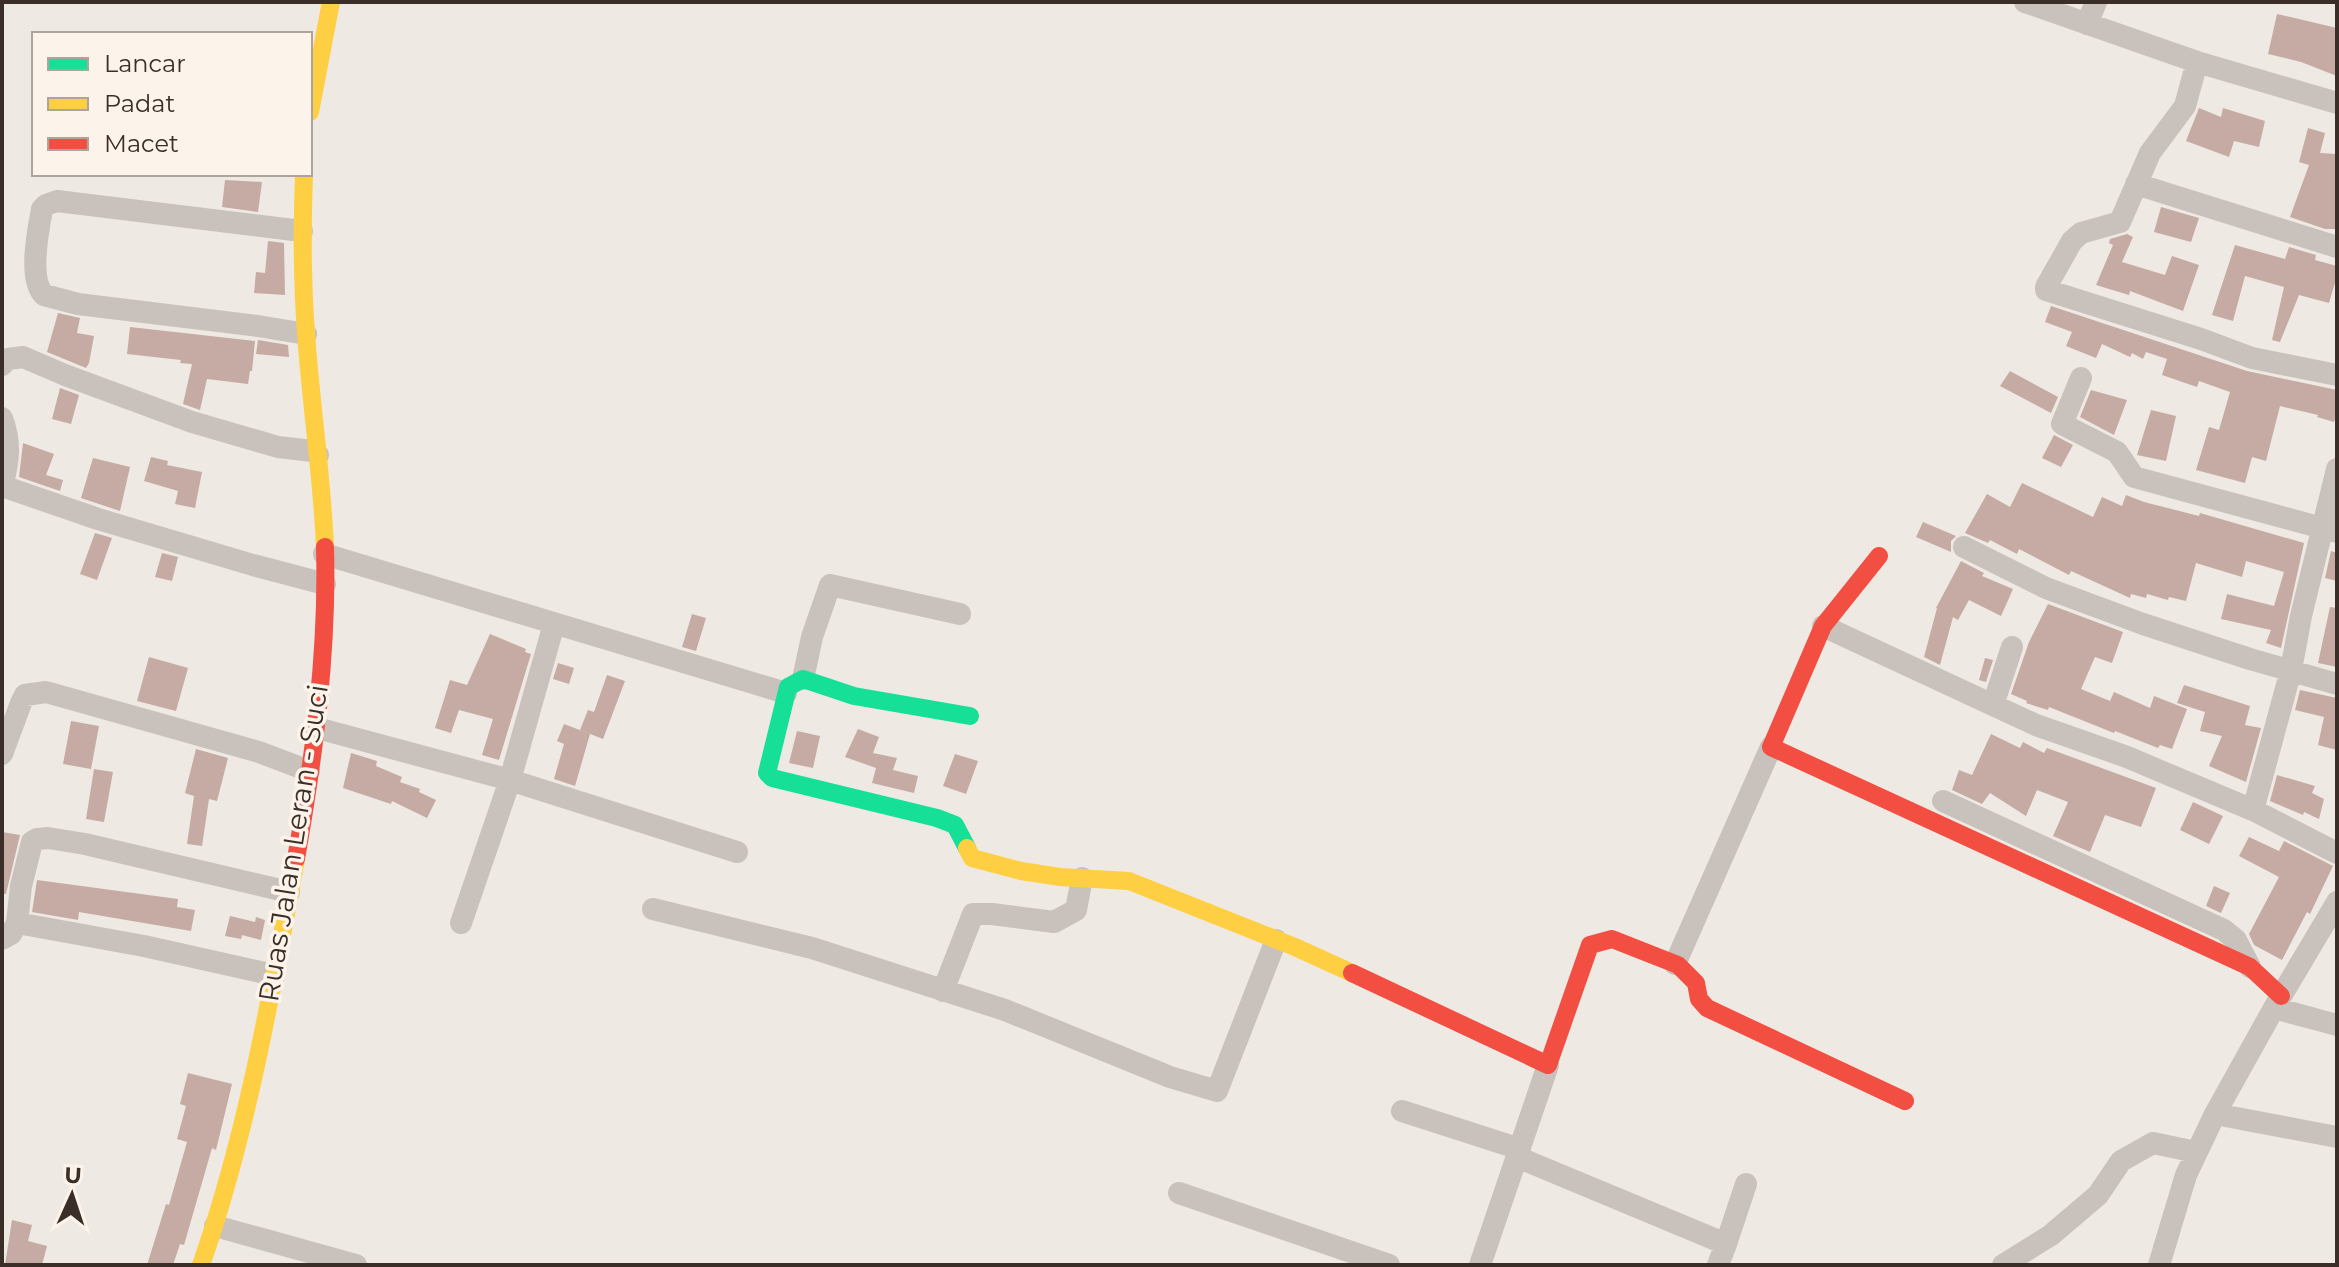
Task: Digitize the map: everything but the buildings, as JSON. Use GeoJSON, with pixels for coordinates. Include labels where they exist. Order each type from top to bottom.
{"type":"FeatureCollection","features":[{"type":"Feature","properties":{"kind":"street"},"geometry":{"type":"LineString","coordinates":[[312,102],[331,2]]}},
{"type":"Feature","properties":{"kind":"street"},"geometry":{"type":"LineString","coordinates":[[2025,2],[2197,62],[2337,103]]}},
{"type":"Feature","properties":{"kind":"street"},"geometry":{"type":"LineString","coordinates":[[2087,24],[2096,2]]}},
{"type":"Feature","properties":{"kind":"street"},"geometry":{"type":"LineString","coordinates":[[2197,62],[2185,106],[2150,153],[2118,224],[2081,233],[2072,241],[2046,291],[2252,358],[2337,375]]}},
{"type":"Feature","properties":{"kind":"street","name":"Ruas Jalan Leran - Suci"},"geometry":{"type":"LineString","coordinates":[[201,1265],[239,1140],[274,975],[317,728],[325,584],[318,455],[306,334],[302,231],[304,176]]}},
{"type":"Feature","properties":{"kind":"street"},"geometry":{"type":"LineString","coordinates":[[2136,184],[2337,247]]}},
{"type":"Feature","properties":{"kind":"street"},"geometry":{"type":"LineString","coordinates":[[302,231],[57,201],[42,209],[36,263],[40,292],[78,304],[306,334]]}},
{"type":"Feature","properties":{"kind":"street"},"geometry":{"type":"LineString","coordinates":[[2,365],[8,359],[23,357],[192,422],[278,447],[313,451],[318,455]]}},
{"type":"Feature","properties":{"kind":"street"},"geometry":{"type":"LineString","coordinates":[[2081,378],[2062,424],[2117,452],[2134,477],[2330,530]]}},
{"type":"Feature","properties":{"kind":"street"},"geometry":{"type":"LineString","coordinates":[[2,418],[9,437],[2,486],[98,519],[325,584]]}},
{"type":"Feature","properties":{"kind":"street"},"geometry":{"type":"LineString","coordinates":[[2253,810],[2291,670],[2301,616],[2330,530],[2337,469]]}},
{"type":"Feature","properties":{"kind":"street"},"geometry":{"type":"LineString","coordinates":[[1964,547],[2046,588],[2197,642],[2337,684]]}},
{"type":"Feature","properties":{"kind":"street"},"geometry":{"type":"LineString","coordinates":[[324,554],[554,624],[794,686],[970,716]]}},
{"type":"Feature","properties":{"kind":"street"},"geometry":{"type":"LineString","coordinates":[[1675,964],[1823,626],[1879,556]]}},
{"type":"Feature","properties":{"kind":"street"},"geometry":{"type":"LineString","coordinates":[[960,614],[830,585],[767,773],[772,778],[955,825],[972,858],[1021,871],[1129,881],[1276,940],[1548,1065]]}},
{"type":"Feature","properties":{"kind":"street"},"geometry":{"type":"LineString","coordinates":[[461,923],[510,780],[554,624]]}},
{"type":"Feature","properties":{"kind":"street"},"geometry":{"type":"LineString","coordinates":[[1823,626],[2036,725],[2127,757],[2253,810],[2337,853]]}},
{"type":"Feature","properties":{"kind":"street"},"geometry":{"type":"LineString","coordinates":[[1993,705],[2012,647]]}},
{"type":"Feature","properties":{"kind":"street"},"geometry":{"type":"LineString","coordinates":[[2,754],[25,695],[46,692],[259,752],[309,771]]}},
{"type":"Feature","properties":{"kind":"street"},"geometry":{"type":"LineString","coordinates":[[317,728],[510,780],[737,852]]}},
{"type":"Feature","properties":{"kind":"street"},"geometry":{"type":"LineString","coordinates":[[1771,747],[2145,906],[2224,930],[2277,1002],[2337,1025]]}},
{"type":"Feature","properties":{"kind":"street"},"geometry":{"type":"LineString","coordinates":[[1943,801],[2242,953]]}},
{"type":"Feature","properties":{"kind":"street"},"geometry":{"type":"LineString","coordinates":[[274,975],[144,946],[10,931],[27,858],[32,842],[37,839],[85,844],[289,892]]}},
{"type":"Feature","properties":{"kind":"street"},"geometry":{"type":"LineString","coordinates":[[943,991],[973,914],[1054,922],[1076,910],[1082,878]]}},
{"type":"Feature","properties":{"kind":"street"},"geometry":{"type":"LineString","coordinates":[[2159,1265],[2196,1152],[2277,1002],[2336,905]]}},
{"type":"Feature","properties":{"kind":"street"},"geometry":{"type":"LineString","coordinates":[[653,909],[812,948],[1005,1010],[1170,1077],[1217,1091],[1276,940]]}},
{"type":"Feature","properties":{"kind":"street"},"geometry":{"type":"LineString","coordinates":[[1480,1265],[1590,945],[1612,939],[1675,964],[1696,983],[1699,999],[1707,1008],[1905,1101]]}},
{"type":"Feature","properties":{"kind":"street"},"geometry":{"type":"LineString","coordinates":[[1402,1111],[1518,1153],[1722,1255],[1746,1184]]}},
{"type":"Feature","properties":{"kind":"street"},"geometry":{"type":"LineString","coordinates":[[2215,1114],[2337,1137]]}},
{"type":"Feature","properties":{"kind":"street"},"geometry":{"type":"LineString","coordinates":[[2003,1265],[2051,1235],[2098,1195],[2121,1161],[2153,1143],[2196,1152]]}},
{"type":"Feature","properties":{"kind":"street"},"geometry":{"type":"LineString","coordinates":[[1179,1193],[1389,1265]]}},
{"type":"Feature","properties":{"kind":"street"},"geometry":{"type":"LineString","coordinates":[[215,1226],[356,1265]]}},
{"type":"Feature","properties":{"kind":"traffic: fast"},"geometry":{"type":"LineString","coordinates":[[967,848],[955,825],[937,818],[772,778],[767,773],[788,687],[803,679],[854,696],[970,716]]}},
{"type":"Feature","properties":{"kind":"traffic: slow"},"geometry":{"type":"LineString","coordinates":[[312,102],[331,2]]}},
{"type":"Feature","properties":{"kind":"traffic: slow"},"geometry":{"type":"LineString","coordinates":[[304,176],[305,313],[325,547]]}},
{"type":"Feature","properties":{"kind":"traffic: slow"},"geometry":{"type":"LineString","coordinates":[[967,848],[972,858],[1021,871],[1129,881],[1352,973]]}},
{"type":"Feature","properties":{"kind":"traffic: slow"},"geometry":{"type":"LineString","coordinates":[[201,1265],[245,1115],[296,859]]}},
{"type":"Feature","properties":{"kind":"traffic: jam"},"geometry":{"type":"LineString","coordinates":[[296,859],[318,704],[324,625],[325,547]]}},
{"type":"Feature","properties":{"kind":"traffic: jam"},"geometry":{"type":"LineString","coordinates":[[1879,556],[1823,626],[1771,747],[2250,967],[2281,996]]}},
{"type":"Feature","properties":{"kind":"traffic: jam"},"geometry":{"type":"LineString","coordinates":[[1352,973],[1548,1065],[1590,945],[1612,939],[1678,965],[1696,983],[1699,999],[1707,1008],[1905,1101]]}}]}
